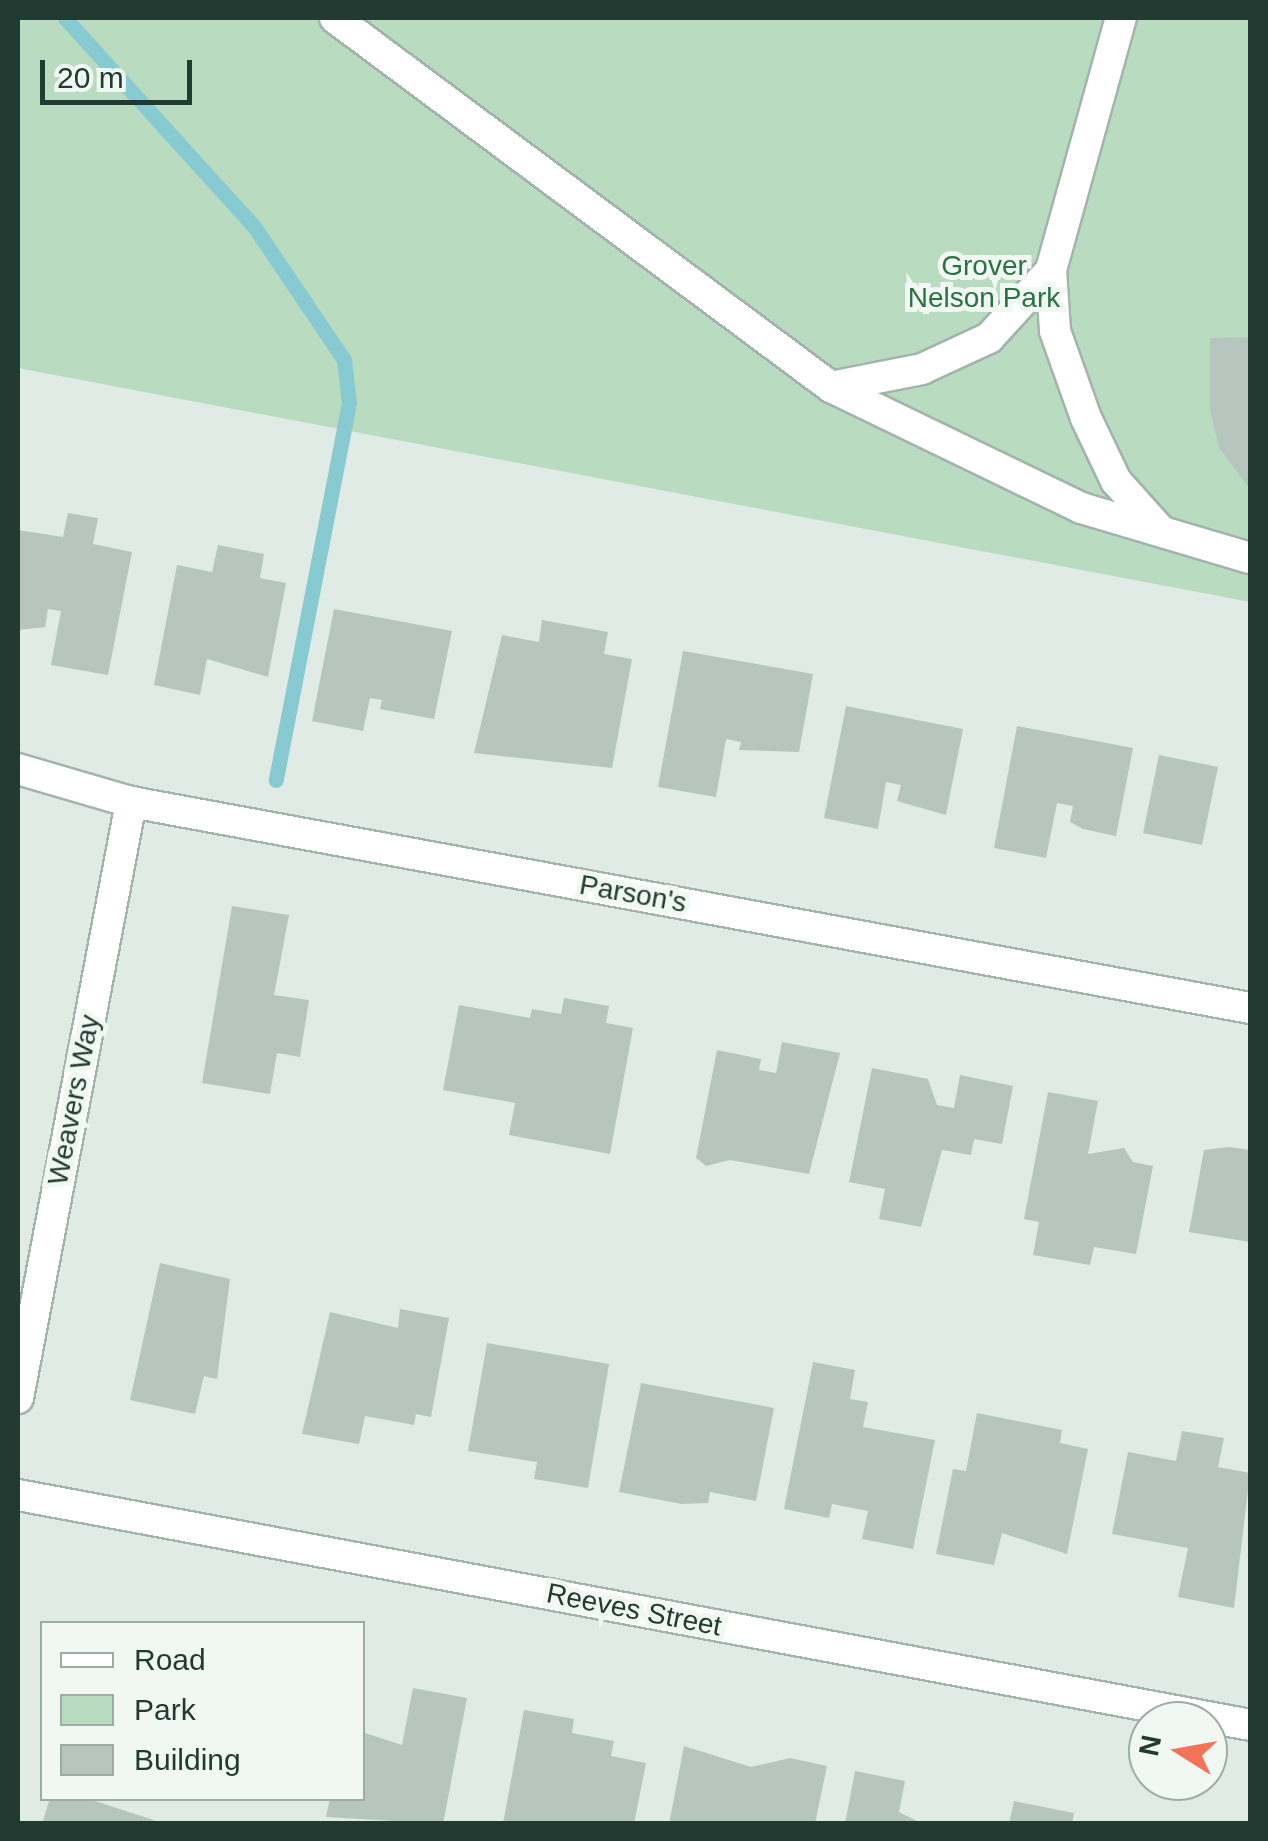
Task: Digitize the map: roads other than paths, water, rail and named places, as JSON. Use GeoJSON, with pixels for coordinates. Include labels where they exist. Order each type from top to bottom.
{"type":"FeatureCollection","features":[{"type":"Feature","properties":{"kind":"street"},"geometry":{"type":"LineString","coordinates":[[335,18],[831,387],[959,455],[1162,532],[1250,558]]}},
{"type":"Feature","properties":{"kind":"street"},"geometry":{"type":"LineString","coordinates":[[1121,18],[1051,270],[1055,331],[1079,401],[1116,481],[1162,532]]}},
{"type":"Feature","properties":{"kind":"street"},"geometry":{"type":"LineString","coordinates":[[831,387],[922,369],[989,338],[1051,270]]}},
{"type":"Feature","properties":{"kind":"street","name":"Parson's"},"geometry":{"type":"LineString","coordinates":[[18,769],[131,802],[1250,1008]]}},
{"type":"Feature","properties":{"kind":"street","name":"Weavers Way"},"geometry":{"type":"LineString","coordinates":[[18,1398],[131,802]]}},
{"type":"Feature","properties":{"kind":"street","name":"Reeves Street"},"geometry":{"type":"LineString","coordinates":[[18,1495],[1250,1725]]}},
{"type":"Feature","properties":{"kind":"waterway"},"geometry":{"type":"LineString","coordinates":[[65,18],[253,225],[344,360],[349,403],[276,780]]}},
{"type":"Feature","properties":{"kind":"park label","name":"Grover Nelson Park"},"geometry":{"type":"Point","coordinates":[984,282]}}]}
